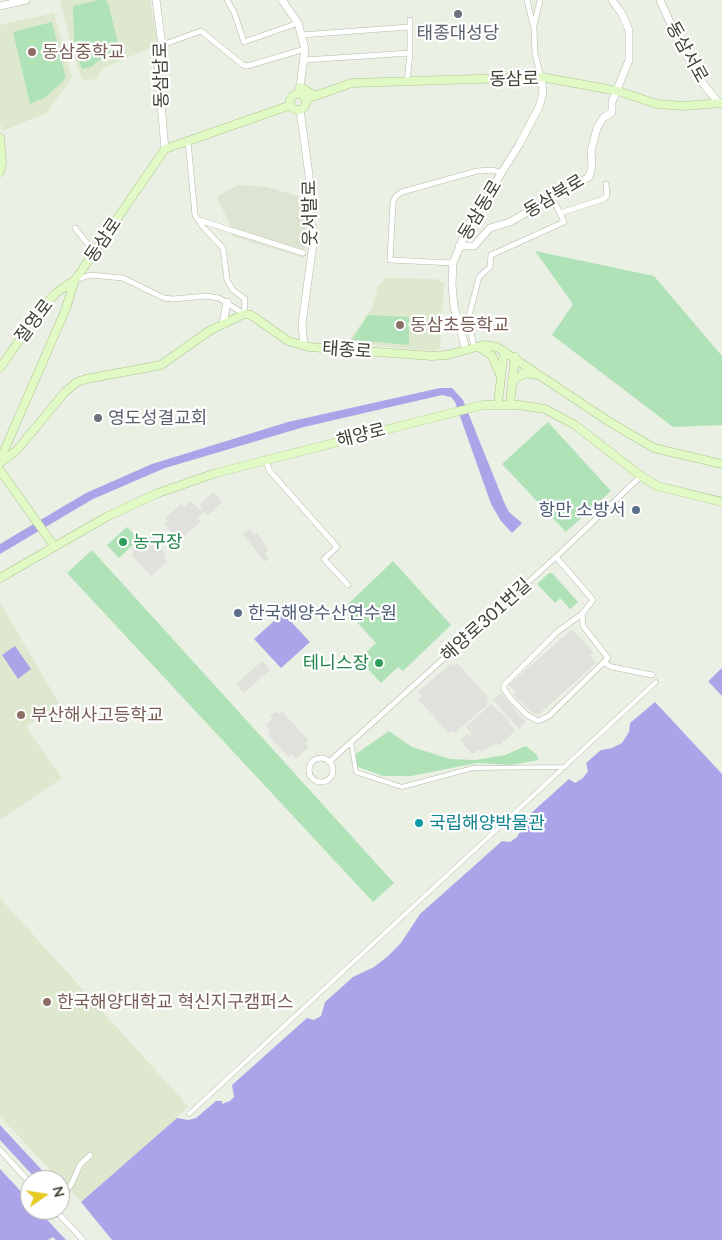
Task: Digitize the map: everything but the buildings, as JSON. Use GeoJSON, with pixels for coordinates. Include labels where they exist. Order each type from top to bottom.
{"type":"FeatureCollection","features":[{"type":"Feature","properties":{"kind":"main road","name":"동삼로"},"geometry":{"type":"LineString","coordinates":[[306,99],[352,83],[541,77],[618,91],[657,104],[684,106],[720,102]]}},
{"type":"Feature","properties":{"kind":"main road"},"geometry":{"type":"LineString","coordinates":[[300,90],[314,95]]}},
{"type":"Feature","properties":{"kind":"main road"},"geometry":{"type":"LineString","coordinates":[[290,105],[295,110],[300,110],[305,106],[306,99],[300,90]]}},
{"type":"Feature","properties":{"kind":"main road"},"geometry":{"type":"LineString","coordinates":[[290,105],[292,96],[300,90]]}},
{"type":"Feature","properties":{"kind":"main road"},"geometry":{"type":"LineString","coordinates":[[164,150],[290,105]]}},
{"type":"Feature","properties":{"kind":"main road"},"geometry":{"type":"LineString","coordinates":[[0,138],[2,163],[0,172]]}},
{"type":"Feature","properties":{"kind":"main road","name":"동삼로"},"geometry":{"type":"LineString","coordinates":[[0,462],[65,311],[75,280],[164,150]]}},
{"type":"Feature","properties":{"kind":"main road","name":"절영로"},"geometry":{"type":"LineString","coordinates":[[0,368],[38,313],[56,293],[75,280]]}},
{"type":"Feature","properties":{"kind":"main road"},"geometry":{"type":"LineString","coordinates":[[0,462],[17,450],[65,392],[77,382],[160,365],[223,324],[244,314]]}},
{"type":"Feature","properties":{"kind":"main road","name":"태종로"},"geometry":{"type":"LineString","coordinates":[[244,314],[251,315],[288,342],[304,346],[432,356],[484,345],[504,351],[608,421],[654,448],[722,464]]}},
{"type":"Feature","properties":{"kind":"main road"},"geometry":{"type":"LineString","coordinates":[[472,348],[492,356],[501,378]]}},
{"type":"Feature","properties":{"kind":"main road"},"geometry":{"type":"LineString","coordinates":[[498,404],[504,351]]}},
{"type":"Feature","properties":{"kind":"main road"},"geometry":{"type":"LineString","coordinates":[[510,404],[515,357]]}},
{"type":"Feature","properties":{"kind":"main road"},"geometry":{"type":"LineString","coordinates":[[512,381],[525,373],[540,376]]}},
{"type":"Feature","properties":{"kind":"main road","name":"해양로"},"geometry":{"type":"LineString","coordinates":[[0,578],[108,516],[158,493],[216,473],[483,405],[510,404],[545,410],[575,425],[641,476],[666,489],[722,502]]}},
{"type":"Feature","properties":{"kind":"main road"},"geometry":{"type":"LineString","coordinates":[[0,470],[54,546]]}},
{"type":"Feature","properties":{"kind":"street"},"geometry":{"type":"LineString","coordinates":[[0,6],[26,0]]}},
{"type":"Feature","properties":{"kind":"street","name":"동삼남로"},"geometry":{"type":"LineString","coordinates":[[156,0],[162,45],[158,70],[164,150]]}},
{"type":"Feature","properties":{"kind":"street"},"geometry":{"type":"LineString","coordinates":[[227,0],[234,12],[244,42],[298,24]]}},
{"type":"Feature","properties":{"kind":"street"},"geometry":{"type":"LineString","coordinates":[[282,0],[298,24],[302,35],[304,60],[300,90]]}},
{"type":"Feature","properties":{"kind":"street"},"geometry":{"type":"LineString","coordinates":[[527,0],[534,29],[535,54],[541,77]]}},
{"type":"Feature","properties":{"kind":"street"},"geometry":{"type":"LineString","coordinates":[[534,29],[540,0]]}},
{"type":"Feature","properties":{"kind":"street","name":"동삼북로"},"geometry":{"type":"LineString","coordinates":[[458,246],[474,246],[490,228],[510,222],[589,177],[592,166],[591,151],[597,128],[603,118],[612,112],[612,102],[629,60],[628,30],[622,14],[612,0]]}},
{"type":"Feature","properties":{"kind":"street","name":"동삼서로"},"geometry":{"type":"LineString","coordinates":[[660,0],[677,38],[696,73],[720,102]]}},
{"type":"Feature","properties":{"kind":"street"},"geometry":{"type":"LineString","coordinates":[[407,82],[410,53],[410,20]]}},
{"type":"Feature","properties":{"kind":"street"},"geometry":{"type":"LineString","coordinates":[[302,35],[409,28]]}},
{"type":"Feature","properties":{"kind":"street"},"geometry":{"type":"LineString","coordinates":[[162,45],[200,31],[243,65],[247,66],[304,49]]}},
{"type":"Feature","properties":{"kind":"street"},"geometry":{"type":"LineString","coordinates":[[304,60],[410,53]]}},
{"type":"Feature","properties":{"kind":"street","name":"동삼동로"},"geometry":{"type":"LineString","coordinates":[[472,348],[454,307],[453,263],[458,246],[539,107],[543,93],[541,77]]}},
{"type":"Feature","properties":{"kind":"street","name":"웃서발로"},"geometry":{"type":"LineString","coordinates":[[300,110],[309,168],[309,212],[314,236],[302,324],[304,346]]}},
{"type":"Feature","properties":{"kind":"street"},"geometry":{"type":"LineString","coordinates":[[188,141],[195,214],[223,248],[227,280],[232,290],[245,299],[244,314]]}},
{"type":"Feature","properties":{"kind":"street"},"geometry":{"type":"LineString","coordinates":[[453,263],[390,260],[392,202],[402,192],[484,169],[502,173]]}},
{"type":"Feature","properties":{"kind":"street"},"geometry":{"type":"LineString","coordinates":[[560,214],[604,199],[607,195],[606,184]]}},
{"type":"Feature","properties":{"kind":"street"},"geometry":{"type":"LineString","coordinates":[[472,348],[468,323],[469,316],[479,277],[490,267],[491,255],[564,222],[556,205]]}},
{"type":"Feature","properties":{"kind":"street"},"geometry":{"type":"LineString","coordinates":[[198,220],[303,253]]}},
{"type":"Feature","properties":{"kind":"street"},"geometry":{"type":"LineString","coordinates":[[74,228],[94,252]]}},
{"type":"Feature","properties":{"kind":"street"},"geometry":{"type":"LineString","coordinates":[[75,280],[90,275],[123,278],[164,298],[212,296],[227,302],[244,314]]}},
{"type":"Feature","properties":{"kind":"street"},"geometry":{"type":"LineString","coordinates":[[223,324],[227,302]]}},
{"type":"Feature","properties":{"kind":"street"},"geometry":{"type":"LineString","coordinates":[[266,460],[269,470],[337,546],[324,559],[348,585]]}},
{"type":"Feature","properties":{"kind":"street","name":"해양로301번길"},"geometry":{"type":"LineString","coordinates":[[329,762],[556,557],[641,476]]}},
{"type":"Feature","properties":{"kind":"street"},"geometry":{"type":"LineString","coordinates":[[556,557],[594,600],[582,614],[569,621],[506,681],[504,689],[508,696],[526,715],[538,721],[543,721],[608,658],[583,626],[569,621]]}},
{"type":"Feature","properties":{"kind":"street"},"geometry":{"type":"LineString","coordinates":[[582,614],[583,626]]}},
{"type":"Feature","properties":{"kind":"street"},"geometry":{"type":"LineString","coordinates":[[604,663],[612,667],[652,675]]}},
{"type":"Feature","properties":{"kind":"street"},"geometry":{"type":"LineString","coordinates":[[189,1114],[656,682]]}},
{"type":"Feature","properties":{"kind":"street"},"geometry":{"type":"LineString","coordinates":[[352,742],[356,772],[402,786],[473,768],[565,767]]}},
{"type":"Feature","properties":{"kind":"street"},"geometry":{"type":"LineString","coordinates":[[322,758],[329,762],[332,768],[329,779],[318,782],[312,778],[309,771],[311,763],[322,758]]}},
{"type":"Feature","properties":{"kind":"street"},"geometry":{"type":"LineString","coordinates":[[0,1150],[20,1172]]}},
{"type":"Feature","properties":{"kind":"street"},"geometry":{"type":"LineString","coordinates":[[70,1185],[80,1164],[90,1156]]}},
{"type":"Feature","properties":{"kind":"street"},"geometry":{"type":"LineString","coordinates":[[64,1220],[83,1240]]}},
{"type":"Feature","properties":{"kind":"shaded area"},"geometry":{"type":"Polygon","coordinates":[[[60,0],[150,0],[158,45],[105,67],[95,79],[85,81],[81,77],[75,59],[60,0]]]}},
{"type":"Feature","properties":{"kind":"shaded area","name":"동삼중학교"},"geometry":{"type":"Polygon","coordinates":[[[54,13],[72,78],[46,113],[3,131],[0,124],[0,25],[54,13]]]}},
{"type":"Feature","properties":{"kind":"shaded area"},"geometry":{"type":"Polygon","coordinates":[[[238,185],[267,187],[304,198],[307,235],[304,258],[232,236],[231,227],[217,197],[238,185]]]}},
{"type":"Feature","properties":{"kind":"shaded area","name":"동삼초등학교"},"geometry":{"type":"Polygon","coordinates":[[[386,278],[436,279],[444,283],[440,349],[434,351],[347,343],[372,308],[378,286],[386,278]]]}},
{"type":"Feature","properties":{"kind":"shaded area"},"geometry":{"type":"Polygon","coordinates":[[[440,388],[452,388],[463,400],[504,502],[509,512],[522,523],[512,533],[501,521],[491,504],[455,402],[451,397],[442,395],[304,427],[165,468],[93,499],[0,554],[0,544],[86,493],[152,464],[288,422],[440,388]]]}},
{"type":"Feature","properties":{"kind":"shaded area"},"geometry":{"type":"Polygon","coordinates":[[[213,492],[222,502],[208,515],[204,512],[198,518],[201,522],[183,537],[180,535],[177,538],[164,524],[168,521],[165,518],[181,504],[184,507],[191,501],[200,510],[202,508],[199,505],[213,492]]]}},
{"type":"Feature","properties":{"kind":"shaded area"},"geometry":{"type":"Polygon","coordinates":[[[249,529],[254,535],[257,533],[269,550],[265,553],[269,559],[264,562],[243,534],[249,529]]]}},
{"type":"Feature","properties":{"kind":"shaded area"},"geometry":{"type":"Polygon","coordinates":[[[144,537],[147,540],[150,537],[166,554],[163,557],[167,562],[151,576],[131,555],[134,552],[131,549],[144,537]]]}},
{"type":"Feature","properties":{"kind":"shaded area","name":"부산해사고등학교"},"geometry":{"type":"Polygon","coordinates":[[[0,603],[59,703],[26,727],[62,778],[0,820],[0,603]]]}},
{"type":"Feature","properties":{"kind":"shaded area"},"geometry":{"type":"Polygon","coordinates":[[[283,613],[310,642],[281,668],[254,639],[283,613]]]}},
{"type":"Feature","properties":{"kind":"shaded area"},"geometry":{"type":"Polygon","coordinates":[[[573,630],[593,652],[590,656],[596,663],[538,715],[534,714],[513,695],[516,693],[509,685],[573,630]]]}},
{"type":"Feature","properties":{"kind":"shaded area"},"geometry":{"type":"Polygon","coordinates":[[[15,646],[31,669],[18,679],[2,655],[15,646]]]}},
{"type":"Feature","properties":{"kind":"shaded area"},"geometry":{"type":"Polygon","coordinates":[[[262,661],[270,670],[244,693],[236,684],[262,661]]]}},
{"type":"Feature","properties":{"kind":"shaded area"},"geometry":{"type":"Polygon","coordinates":[[[451,663],[454,666],[457,663],[489,698],[486,701],[488,704],[455,733],[452,731],[448,733],[418,699],[422,696],[418,692],[451,663]]]}},
{"type":"Feature","properties":{"kind":"shaded area"},"geometry":{"type":"Polygon","coordinates":[[[722,668],[722,1240],[112,1240],[81,1202],[177,1118],[188,1120],[196,1118],[216,1101],[222,1101],[222,1104],[230,1101],[234,1097],[232,1085],[307,1018],[314,1020],[321,1016],[325,1002],[353,977],[374,967],[387,957],[401,943],[420,914],[502,841],[510,842],[517,837],[521,830],[519,824],[569,779],[575,783],[583,778],[588,771],[586,763],[601,750],[612,748],[622,743],[629,732],[630,723],[655,702],[670,718],[722,668]]]}},
{"type":"Feature","properties":{"kind":"shaded area"},"geometry":{"type":"Polygon","coordinates":[[[501,693],[526,722],[519,729],[493,700],[501,693]]]}},
{"type":"Feature","properties":{"kind":"shaded area"},"geometry":{"type":"Polygon","coordinates":[[[491,704],[509,720],[509,724],[515,731],[499,746],[496,743],[482,752],[479,749],[472,754],[460,740],[468,733],[470,736],[472,735],[466,727],[491,704]]]}},
{"type":"Feature","properties":{"kind":"shaded area"},"geometry":{"type":"Polygon","coordinates":[[[276,711],[278,714],[282,711],[308,740],[305,743],[309,747],[296,759],[292,755],[289,757],[267,734],[270,731],[266,725],[272,719],[270,716],[276,711]]]}},
{"type":"Feature","properties":{"kind":"shaded area","name":"한국해양대학교 혁신지구캠퍼스"},"geometry":{"type":"Polygon","coordinates":[[[0,898],[188,1106],[177,1118],[81,1202],[70,1190],[70,1170],[51,1170],[0,1117],[0,898]]]}},
{"type":"Feature","properties":{"kind":"shaded area"},"geometry":{"type":"Polygon","coordinates":[[[0,1125],[42,1170],[28,1170],[0,1140],[0,1125]]]}},
{"type":"Feature","properties":{"kind":"shaded area"},"geometry":{"type":"Polygon","coordinates":[[[0,1169],[20,1190],[20,1220],[47,1220],[66,1240],[56,1240],[53,1237],[48,1240],[0,1240],[0,1169]]]}},
{"type":"Feature","properties":{"kind":"green space"},"geometry":{"type":"Polygon","coordinates":[[[105,0],[108,3],[120,51],[111,57],[97,61],[93,66],[82,69],[74,45],[73,6],[105,0]]]}},
{"type":"Feature","properties":{"kind":"green space"},"geometry":{"type":"Polygon","coordinates":[[[52,22],[66,78],[46,97],[30,104],[13,32],[52,22]]]}},
{"type":"Feature","properties":{"kind":"green space"},"geometry":{"type":"Polygon","coordinates":[[[535,251],[654,276],[722,356],[722,425],[673,427],[552,335],[573,304],[535,251]]]}},
{"type":"Feature","properties":{"kind":"green space"},"geometry":{"type":"Polygon","coordinates":[[[368,315],[409,317],[409,345],[352,340],[368,315]]]}},
{"type":"Feature","properties":{"kind":"green space"},"geometry":{"type":"Polygon","coordinates":[[[548,422],[611,491],[566,532],[502,464],[548,422]]]}},
{"type":"Feature","properties":{"kind":"green space","name":"농구장"},"geometry":{"type":"Polygon","coordinates":[[[127,527],[139,539],[119,558],[107,545],[127,527]]]}},
{"type":"Feature","properties":{"kind":"green space"},"geometry":{"type":"Polygon","coordinates":[[[92,550],[394,883],[373,902],[67,573],[92,550]]]}},
{"type":"Feature","properties":{"kind":"green space"},"geometry":{"type":"Polygon","coordinates":[[[393,561],[451,625],[403,671],[398,667],[381,683],[359,659],[376,643],[344,608],[393,561]]]}},
{"type":"Feature","properties":{"kind":"green space"},"geometry":{"type":"Polygon","coordinates":[[[549,573],[552,573],[578,602],[570,609],[560,598],[555,603],[537,584],[549,573]]]}},
{"type":"Feature","properties":{"kind":"green space"},"geometry":{"type":"Polygon","coordinates":[[[389,731],[412,747],[450,759],[475,760],[505,755],[526,746],[537,755],[538,760],[512,765],[477,763],[411,776],[383,776],[355,766],[356,754],[389,731]]]}},
{"type":"Feature","properties":{"kind":"pier"},"geometry":{"type":"Polygon","coordinates":[[[708,681],[722,696],[722,774],[670,718],[708,681]]]}},
{"type":"Feature","properties":{"kind":"place","name":"태종대성당"},"geometry":{"type":"Point","coordinates":[458,14]}},
{"type":"Feature","properties":{"kind":"place","name":"동삼중학교"},"geometry":{"type":"Point","coordinates":[32,52]}},
{"type":"Feature","properties":{"kind":"place","name":"동삼초등학교"},"geometry":{"type":"Point","coordinates":[400,325]}},
{"type":"Feature","properties":{"kind":"place","name":"영도성결교회"},"geometry":{"type":"Point","coordinates":[98,418]}},
{"type":"Feature","properties":{"kind":"place","name":"항만 소방서"},"geometry":{"type":"Point","coordinates":[636,510]}},
{"type":"Feature","properties":{"kind":"place","name":"농구장"},"geometry":{"type":"Point","coordinates":[123,542]}},
{"type":"Feature","properties":{"kind":"place","name":"한국해양수산연수원"},"geometry":{"type":"Point","coordinates":[238,613]}},
{"type":"Feature","properties":{"kind":"place","name":"테니스장"},"geometry":{"type":"Point","coordinates":[379,663]}},
{"type":"Feature","properties":{"kind":"place","name":"부산해사고등학교"},"geometry":{"type":"Point","coordinates":[21,715]}},
{"type":"Feature","properties":{"kind":"place","name":"국립해양박물관"},"geometry":{"type":"Point","coordinates":[419,823]}},
{"type":"Feature","properties":{"kind":"place","name":"한국해양대학교 혁신지구캠퍼스"},"geometry":{"type":"Point","coordinates":[47,1002]}}]}
